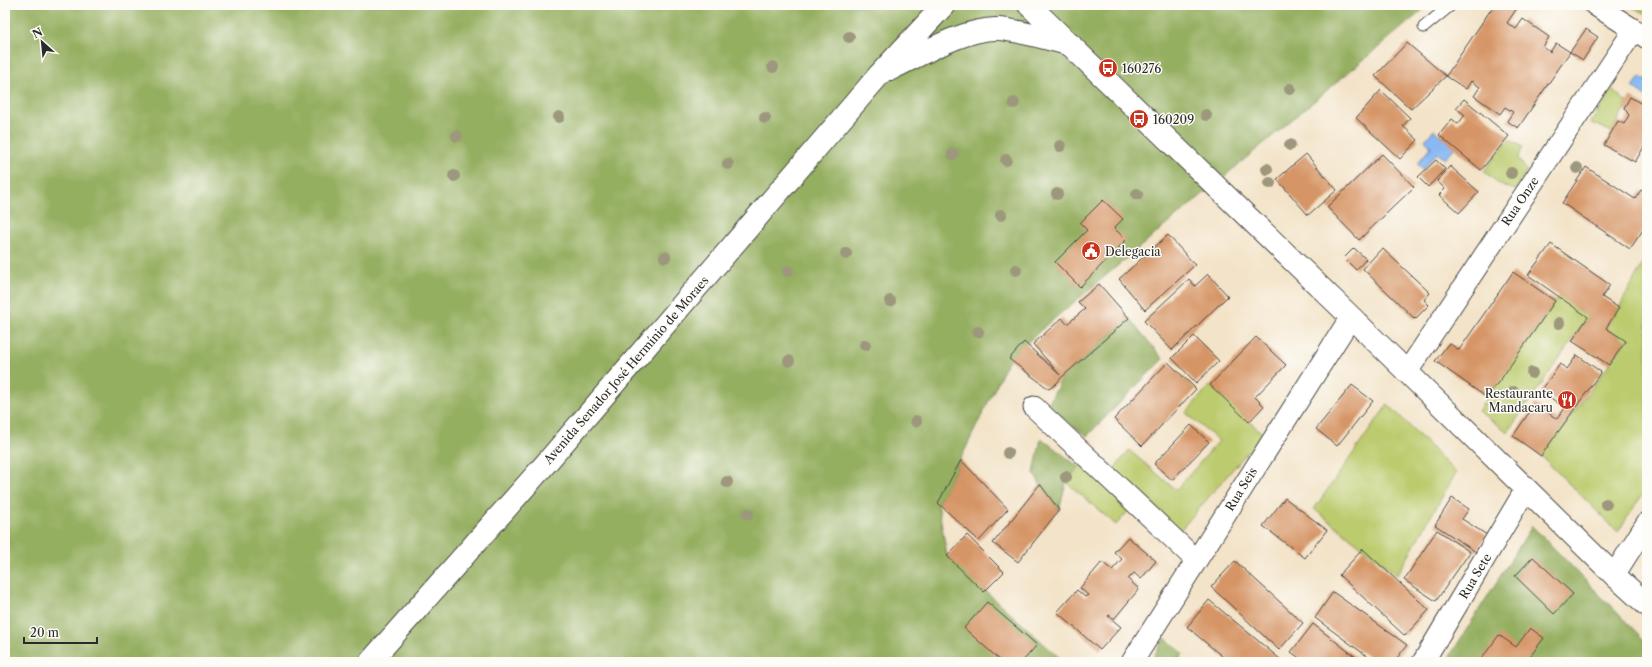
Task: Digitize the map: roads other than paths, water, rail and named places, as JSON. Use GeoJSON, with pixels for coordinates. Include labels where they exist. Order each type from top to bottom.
{"type":"FeatureCollection","features":[{"type":"Feature","properties":{"kind":"street","name":"Avenida Senador José Hermínio de Moraes"},"geometry":{"type":"LineString","coordinates":[[370,662],[548,461],[880,75],[944,5]]}},
{"type":"Feature","properties":{"kind":"street"},"geometry":{"type":"LineString","coordinates":[[1029,5],[1351,317],[1614,575],[1647,605]]}},
{"type":"Feature","properties":{"kind":"street"},"geometry":{"type":"LineString","coordinates":[[1595,5],[1640,34]]}},
{"type":"Feature","properties":{"kind":"street","name":"Avenida Senador José Hermínio de Moraes"},"geometry":{"type":"LineString","coordinates":[[880,75],[954,39],[974,32],[998,29],[1028,34],[1071,45]]}},
{"type":"Feature","properties":{"kind":"street","name":"Rua Onze"},"geometry":{"type":"LineString","coordinates":[[1407,372],[1640,34]]}},
{"type":"Feature","properties":{"kind":"street","name":"Rua Seis"},"geometry":{"type":"LineString","coordinates":[[1132,662],[1351,317]]}},
{"type":"Feature","properties":{"kind":"street"},"geometry":{"type":"LineString","coordinates":[[1034,407],[1196,560]]}},
{"type":"Feature","properties":{"kind":"street","name":"Rua Sete"},"geometry":{"type":"LineString","coordinates":[[1423,662],[1526,489]]}},
{"type":"Feature","properties":{"kind":"street"},"geometry":{"type":"LineString","coordinates":[[1614,575],[1647,523]]}},
{"type":"Feature","properties":{"kind":"lane"},"geometry":{"type":"LineString","coordinates":[[1424,27],[1451,5]]}},
{"type":"Feature","properties":{"kind":"water"},"geometry":{"type":"Polygon","coordinates":[[[1640,77],[1647,81],[1647,97],[1633,87],[1640,77]]]}},
{"type":"Feature","properties":{"kind":"water"},"geometry":{"type":"Polygon","coordinates":[[[1434,130],[1455,147],[1445,159],[1437,153],[1423,169],[1417,164],[1431,147],[1425,140],[1434,130]]]}},
{"type":"Feature","properties":{"kind":"place","name":"160276"},"geometry":{"type":"Point","coordinates":[1108,68]}},
{"type":"Feature","properties":{"kind":"place","name":"160209"},"geometry":{"type":"Point","coordinates":[1139,119]}},
{"type":"Feature","properties":{"kind":"place","name":"Delegacia"},"geometry":{"type":"Point","coordinates":[1091,251]}},
{"type":"Feature","properties":{"kind":"place","name":"Restaurante Mandacaru"},"geometry":{"type":"Point","coordinates":[1567,400]}}]}
